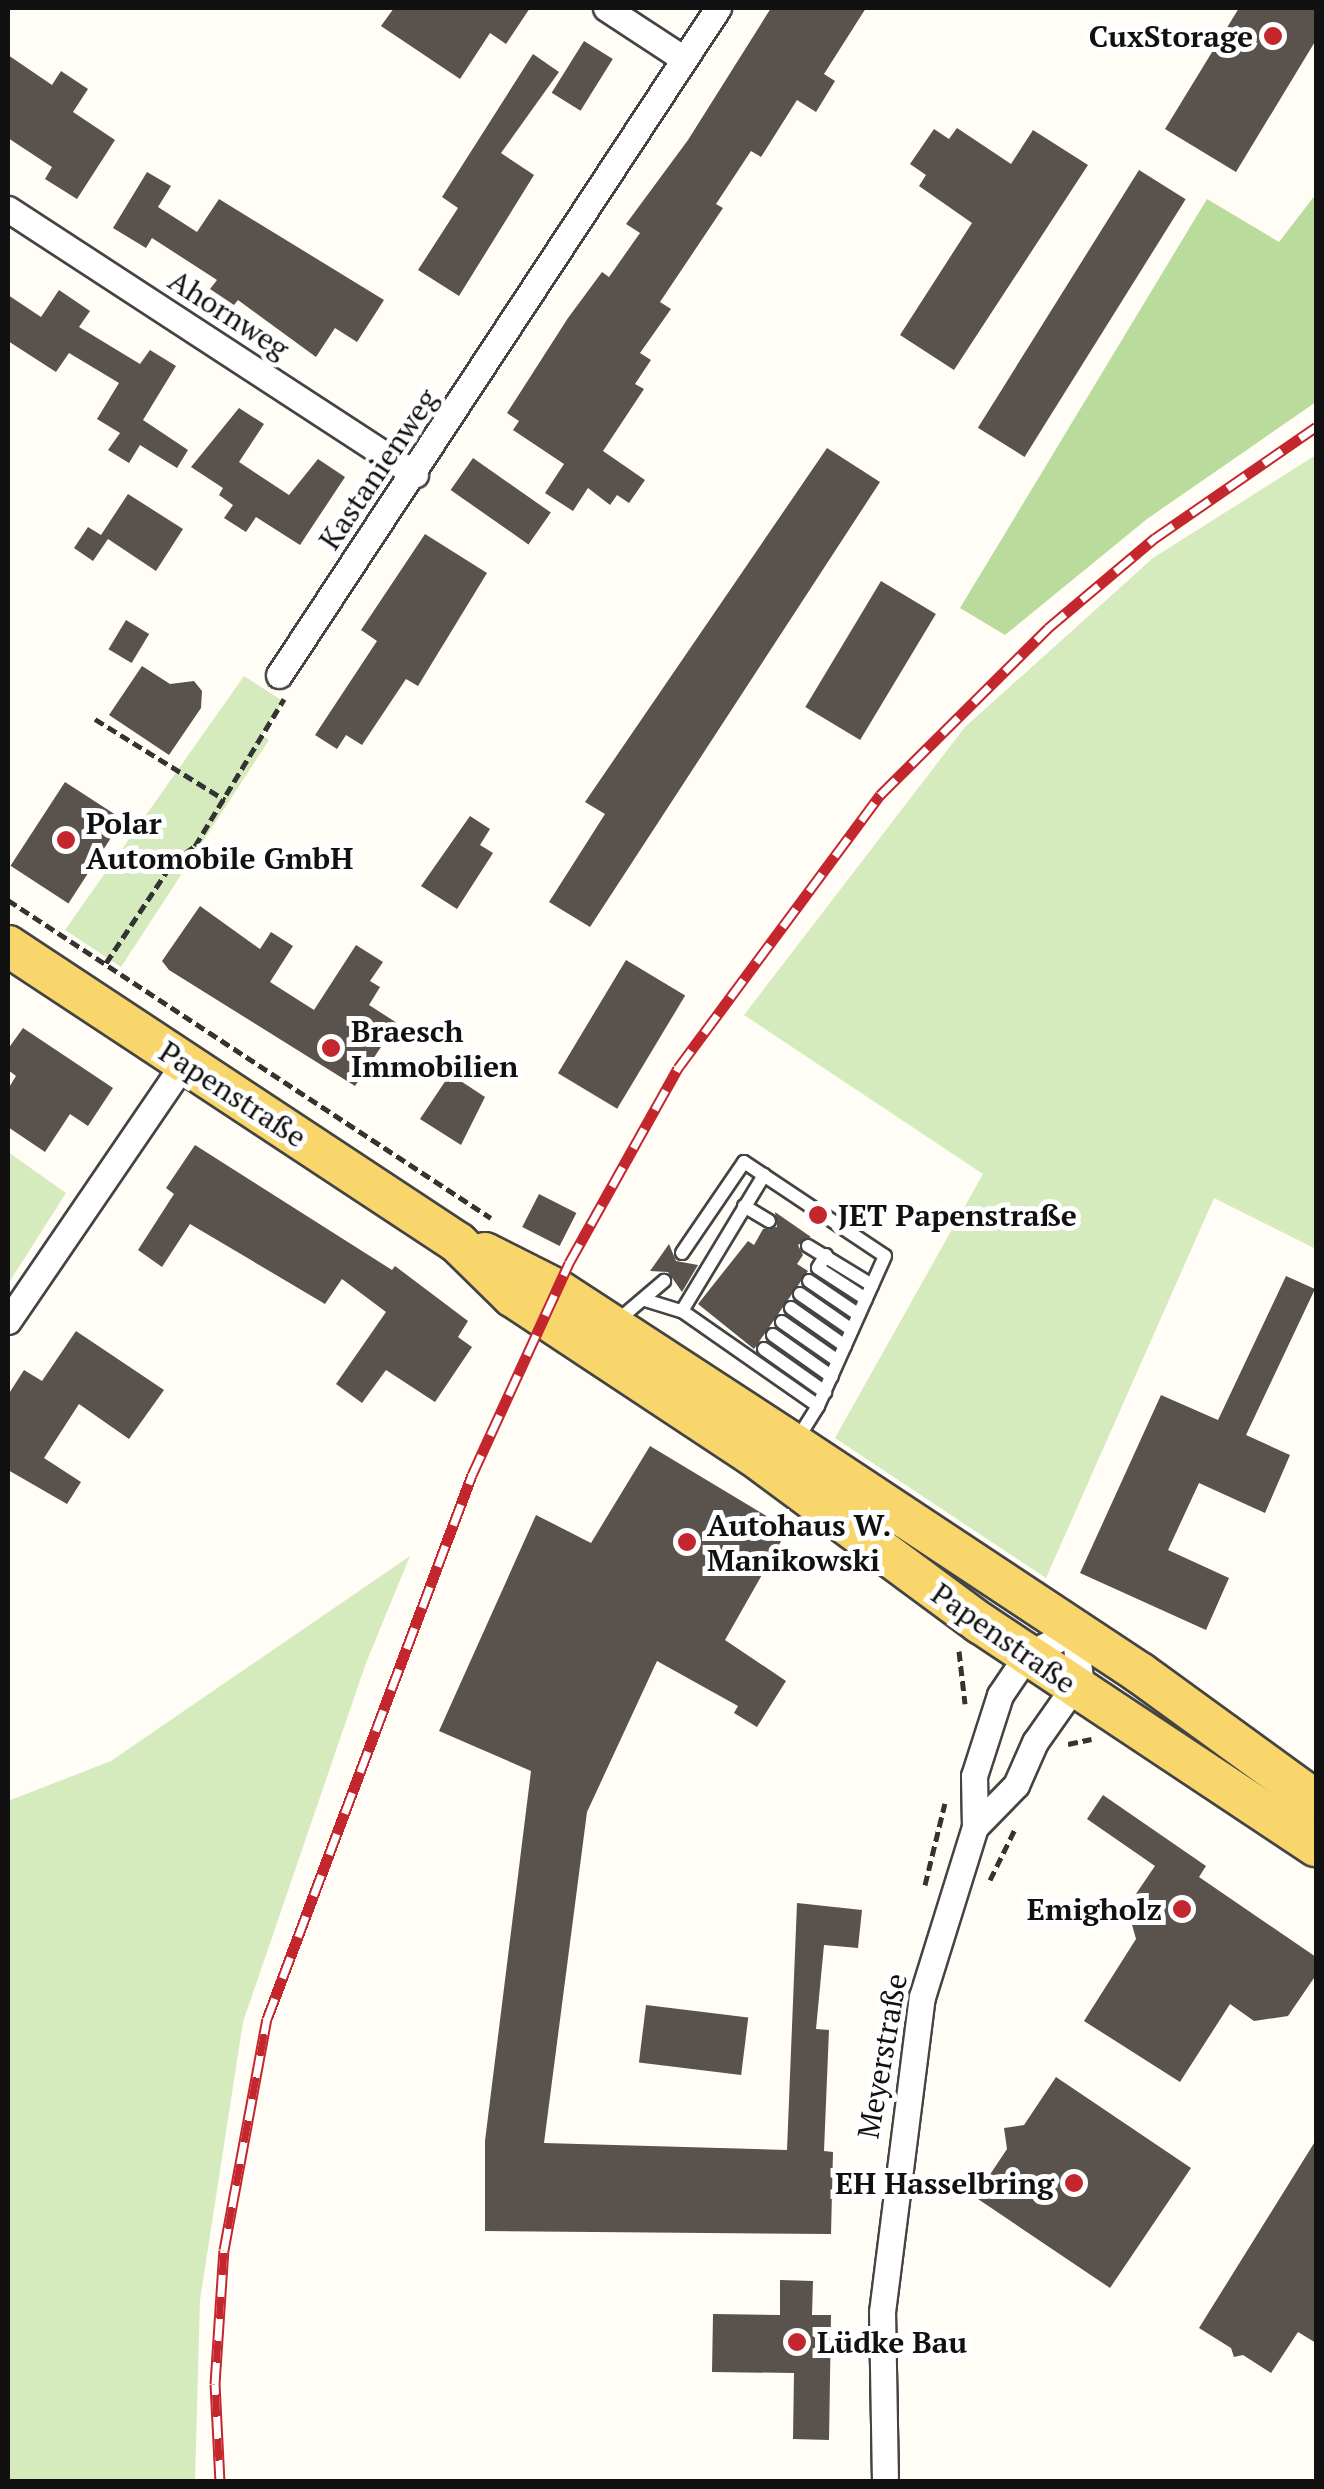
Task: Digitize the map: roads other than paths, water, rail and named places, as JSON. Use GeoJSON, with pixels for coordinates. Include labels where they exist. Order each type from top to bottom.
{"type":"FeatureCollection","features":[{"type":"Feature","properties":{"kind":"main road","name":"Papenstraße"},"geometry":{"type":"LineString","coordinates":[[8,946],[458,1243],[512,1296],[754,1456],[1027,1655],[1316,1846]]}},
{"type":"Feature","properties":{"kind":"main road","name":"Papenstraße"},"geometry":{"type":"LineString","coordinates":[[458,1243],[509,1262],[794,1444],[1074,1631],[1316,1801]]}},
{"type":"Feature","properties":{"kind":"street"},"geometry":{"type":"LineString","coordinates":[[606,8],[684,59]]}},
{"type":"Feature","properties":{"kind":"street","name":"Kastanienweg"},"geometry":{"type":"LineString","coordinates":[[280,675],[718,8]]}},
{"type":"Feature","properties":{"kind":"street","name":"Ahornweg"},"geometry":{"type":"LineString","coordinates":[[8,209],[415,474]]}},
{"type":"Feature","properties":{"kind":"street"},"geometry":{"type":"LineString","coordinates":[[8,1321],[185,1062]]}},
{"type":"Feature","properties":{"kind":"street"},"geometry":{"type":"LineString","coordinates":[[1074,1631],[1081,1670],[1074,1687]]}},
{"type":"Feature","properties":{"kind":"street","name":"Meyerstraße"},"geometry":{"type":"LineString","coordinates":[[885,2482],[882,2312],[904,2104],[942,1918],[974,1827],[974,1776],[1000,1695],[1027,1655],[1074,1631]]}},
{"type":"Feature","properties":{"kind":"street","name":"Meyerstraße"},"geometry":{"type":"LineString","coordinates":[[974,1827],[1016,1785],[1035,1742],[1074,1687]]}},
{"type":"Feature","properties":{"kind":"lane"},"geometry":{"type":"LineString","coordinates":[[682,1253],[744,1162],[885,1256],[825,1392],[794,1444]]}},
{"type":"Feature","properties":{"kind":"lane"},"geometry":{"type":"LineString","coordinates":[[682,1311],[764,1175]]}},
{"type":"Feature","properties":{"kind":"lane"},"geometry":{"type":"LineString","coordinates":[[744,1206],[769,1221]]}},
{"type":"Feature","properties":{"kind":"lane"},"geometry":{"type":"LineString","coordinates":[[808,1246],[872,1285]]}},
{"type":"Feature","properties":{"kind":"lane"},"geometry":{"type":"LineString","coordinates":[[826,1256],[818,1268],[866,1299]]}},
{"type":"Feature","properties":{"kind":"lane"},"geometry":{"type":"LineString","coordinates":[[810,1280],[859,1315]]}},
{"type":"Feature","properties":{"kind":"lane"},"geometry":{"type":"LineString","coordinates":[[611,1325],[664,1281]]}},
{"type":"Feature","properties":{"kind":"lane"},"geometry":{"type":"LineString","coordinates":[[800,1294],[852,1330]]}},
{"type":"Feature","properties":{"kind":"lane"},"geometry":{"type":"LineString","coordinates":[[644,1300],[682,1311],[818,1406]]}},
{"type":"Feature","properties":{"kind":"lane"},"geometry":{"type":"LineString","coordinates":[[791,1308],[846,1346]]}},
{"type":"Feature","properties":{"kind":"lane"},"geometry":{"type":"LineString","coordinates":[[782,1322],[838,1361]]}},
{"type":"Feature","properties":{"kind":"lane"},"geometry":{"type":"LineString","coordinates":[[773,1335],[832,1377]]}},
{"type":"Feature","properties":{"kind":"lane"},"geometry":{"type":"LineString","coordinates":[[764,1349],[825,1392]]}},
{"type":"Feature","properties":{"kind":"railway"},"geometry":{"type":"LineString","coordinates":[[220,2482],[215,2384],[224,2250],[267,2019],[472,1475],[569,1263],[678,1068],[880,795],[1048,628],[1155,538],[1316,427]]}},
{"type":"Feature","properties":{"kind":"place","name":"CuxStorage"},"geometry":{"type":"Point","coordinates":[1273,36]}},
{"type":"Feature","properties":{"kind":"place","name":"Polar Automobile GmbH"},"geometry":{"type":"Point","coordinates":[66,840]}},
{"type":"Feature","properties":{"kind":"place","name":"Braesch Immobilien"},"geometry":{"type":"Point","coordinates":[331,1048]}},
{"type":"Feature","properties":{"kind":"place","name":"JET Papenstraße"},"geometry":{"type":"Point","coordinates":[818,1215]}},
{"type":"Feature","properties":{"kind":"place","name":"Autohaus W. Manikowski"},"geometry":{"type":"Point","coordinates":[687,1542]}},
{"type":"Feature","properties":{"kind":"place","name":"Emigholz"},"geometry":{"type":"Point","coordinates":[1182,1909]}},
{"type":"Feature","properties":{"kind":"place","name":"EH Hasselbring"},"geometry":{"type":"Point","coordinates":[1074,2183]}},
{"type":"Feature","properties":{"kind":"place","name":"Lüdke Bau"},"geometry":{"type":"Point","coordinates":[797,2342]}}]}
